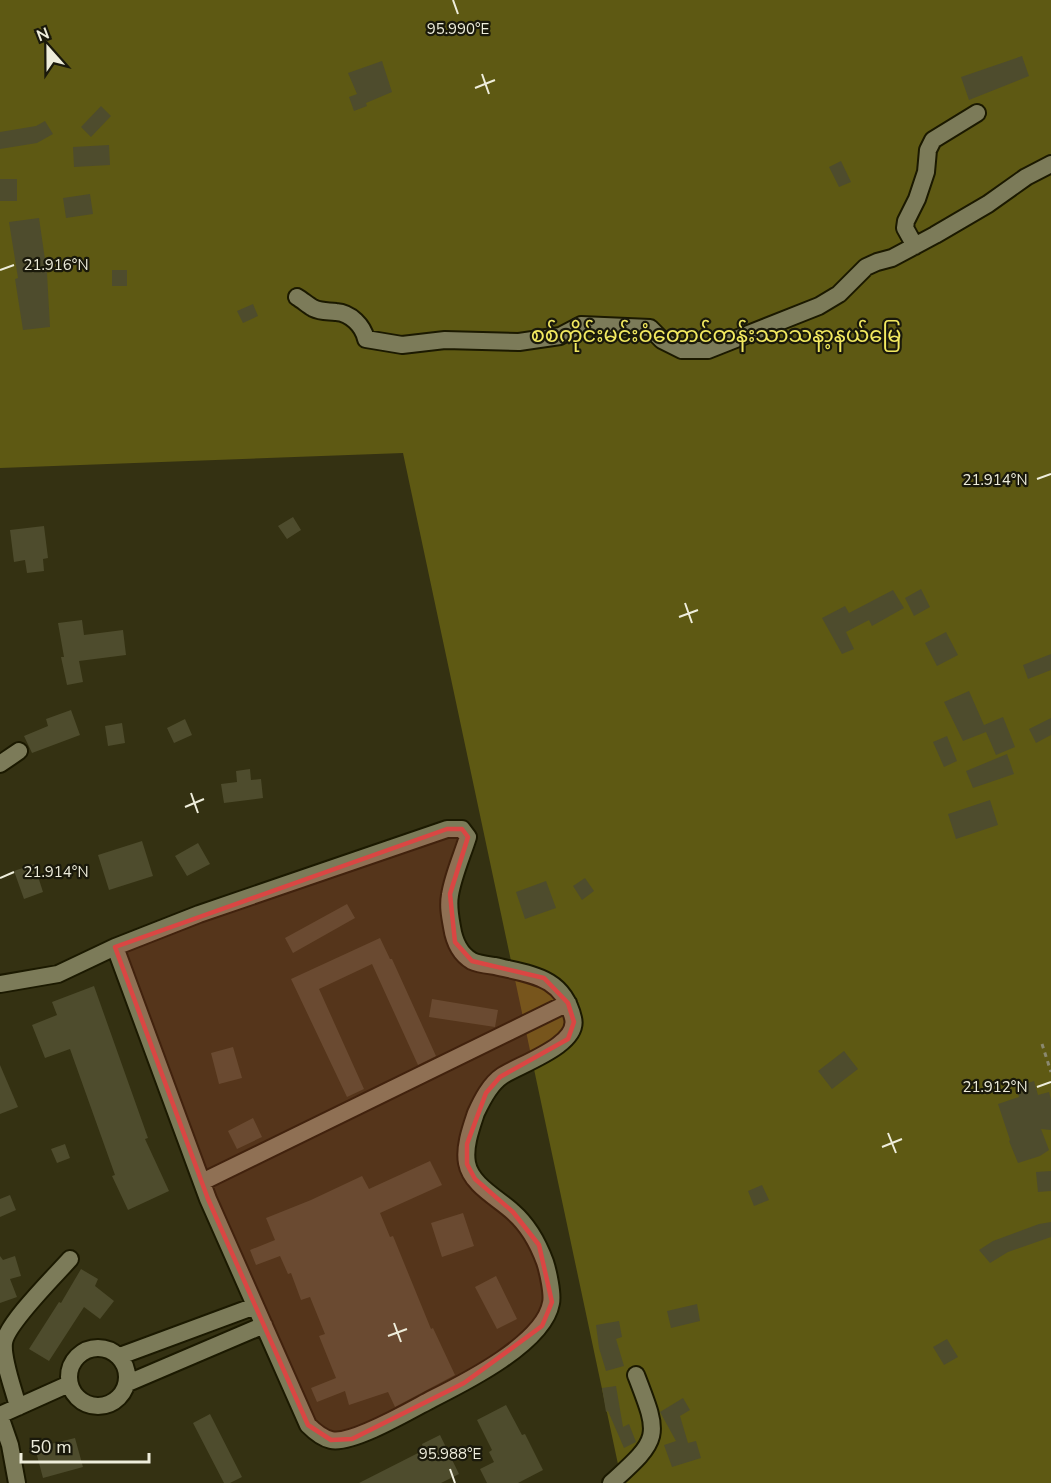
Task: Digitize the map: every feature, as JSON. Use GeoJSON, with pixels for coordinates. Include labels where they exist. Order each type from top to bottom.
{"type":"FeatureCollection","features":[{"type":"Feature","properties":{"kind":"street"},"geometry":{"type":"LineString","coordinates":[[915,246],[905,228],[926,172],[928,150],[933,140],[977,113]]}},
{"type":"Feature","properties":{"kind":"street"},"geometry":{"type":"LineString","coordinates":[[297,297],[314,309],[339,312],[348,316],[363,328],[366,339],[402,345],[445,340],[519,342],[538,340],[560,336],[580,325],[650,328],[662,340],[682,350],[708,350],[819,306],[839,294],[866,267],[892,258],[915,246],[1051,164]]}},
{"type":"Feature","properties":{"kind":"street"},"geometry":{"type":"LineString","coordinates":[[0,765],[19,751]]}},
{"type":"Feature","properties":{"kind":"street"},"geometry":{"type":"LineString","coordinates":[[0,984],[58,974],[115,947],[199,914],[447,829],[462,829],[468,837],[450,894],[449,910],[455,942],[472,961],[544,978],[560,991],[568,1003],[574,1022],[568,1039],[500,1077],[486,1094],[476,1114],[466,1144],[467,1164],[475,1179],[530,1229],[539,1245],[547,1269],[552,1302],[542,1326],[516,1350],[464,1383],[352,1439],[331,1440],[308,1425],[202,1182],[115,947]]}},
{"type":"Feature","properties":{"kind":"street"},"geometry":{"type":"LineString","coordinates":[[202,1182],[568,1003]]}},
{"type":"Feature","properties":{"kind":"street"},"geometry":{"type":"LineString","coordinates":[[18,1407],[9,1374],[4,1342],[17,1319],[70,1259]]}},
{"type":"Feature","properties":{"kind":"street"},"geometry":{"type":"LineString","coordinates":[[120,1356],[255,1306]]}},
{"type":"Feature","properties":{"kind":"street"},"geometry":{"type":"LineString","coordinates":[[128,1383],[264,1326]]}},
{"type":"Feature","properties":{"kind":"street"},"geometry":{"type":"LineString","coordinates":[[97,1347],[110,1349],[120,1356],[127,1369],[128,1383],[122,1395],[112,1403],[99,1407],[86,1404],[76,1396],[69,1384],[69,1371],[74,1359],[84,1351],[97,1347]]}},
{"type":"Feature","properties":{"kind":"street"},"geometry":{"type":"LineString","coordinates":[[611,1483],[646,1448],[653,1431],[652,1417],[636,1375]]}},
{"type":"Feature","properties":{"kind":"street"},"geometry":{"type":"LineString","coordinates":[[17,1483],[10,1445],[0,1416],[69,1384]]}},
{"type":"Feature","properties":{"kind":"path"},"geometry":{"type":"LineString","coordinates":[[1042,1044],[1051,1072]]}},
{"type":"Feature","properties":{"kind":"highlighted area"},"geometry":{"type":"Polygon","coordinates":[[[447,829],[462,829],[468,837],[450,894],[455,942],[472,961],[544,978],[568,1003],[574,1022],[568,1039],[500,1077],[486,1093],[467,1144],[467,1164],[475,1179],[513,1212],[539,1245],[552,1302],[542,1326],[464,1383],[352,1439],[331,1440],[308,1425],[208,1199],[115,947],[447,829]]]}},
{"type":"Feature","properties":{"kind":"green space","name":"စစ်ကိုင်းမင်းဝံတောင်တန်းသာသနာ့နယ်မြေ"},"geometry":{"type":"Polygon","coordinates":[[[0,0],[1051,0],[1051,1483],[622,1483],[403,453],[0,468],[0,0]]]}},
{"type":"Feature","properties":{"kind":"building"},"geometry":{"type":"Polygon","coordinates":[[[1022,56],[1029,76],[969,100],[961,77],[1022,56]]]}},
{"type":"Feature","properties":{"kind":"building"},"geometry":{"type":"Polygon","coordinates":[[[382,61],[392,92],[354,111],[349,97],[357,94],[348,73],[382,61]]]}},
{"type":"Feature","properties":{"kind":"building"},"geometry":{"type":"Polygon","coordinates":[[[101,106],[111,116],[91,137],[81,127],[101,106]]]}},
{"type":"Feature","properties":{"kind":"building"},"geometry":{"type":"Polygon","coordinates":[[[45,121],[53,134],[37,143],[0,149],[0,132],[36,126],[45,121]]]}},
{"type":"Feature","properties":{"kind":"building"},"geometry":{"type":"Polygon","coordinates":[[[109,145],[110,165],[74,167],[73,147],[109,145]]]}},
{"type":"Feature","properties":{"kind":"building"},"geometry":{"type":"Polygon","coordinates":[[[841,161],[851,182],[839,187],[829,167],[841,161]]]}},
{"type":"Feature","properties":{"kind":"building"},"geometry":{"type":"Polygon","coordinates":[[[0,179],[17,179],[17,201],[0,201],[0,179]]]}},
{"type":"Feature","properties":{"kind":"building"},"geometry":{"type":"Polygon","coordinates":[[[90,194],[93,214],[66,218],[63,198],[90,194]]]}},
{"type":"Feature","properties":{"kind":"building"},"geometry":{"type":"Polygon","coordinates":[[[39,218],[47,273],[50,327],[23,330],[9,222],[39,218]]]}},
{"type":"Feature","properties":{"kind":"building"},"geometry":{"type":"Polygon","coordinates":[[[112,270],[127,270],[127,286],[112,286],[112,270]]]}},
{"type":"Feature","properties":{"kind":"building"},"geometry":{"type":"Polygon","coordinates":[[[253,304],[258,316],[243,323],[237,311],[253,304]]]}},
{"type":"Feature","properties":{"kind":"building"},"geometry":{"type":"Polygon","coordinates":[[[293,517],[301,530],[287,539],[278,526],[293,517]]]}},
{"type":"Feature","properties":{"kind":"building"},"geometry":{"type":"Polygon","coordinates":[[[44,526],[48,558],[43,559],[44,571],[27,573],[25,560],[14,562],[10,530],[44,526]]]}},
{"type":"Feature","properties":{"kind":"building"},"geometry":{"type":"Polygon","coordinates":[[[921,589],[930,607],[914,616],[905,598],[921,589]]]}},
{"type":"Feature","properties":{"kind":"building"},"geometry":{"type":"Polygon","coordinates":[[[893,590],[904,608],[872,626],[869,620],[846,632],[854,649],[842,654],[822,618],[845,606],[849,613],[893,590]]]}},
{"type":"Feature","properties":{"kind":"building"},"geometry":{"type":"Polygon","coordinates":[[[82,620],[84,635],[123,630],[126,655],[79,661],[83,682],[67,685],[61,657],[64,657],[58,623],[82,620]]]}},
{"type":"Feature","properties":{"kind":"building"},"geometry":{"type":"Polygon","coordinates":[[[946,632],[958,655],[937,666],[925,643],[946,632]]]}},
{"type":"Feature","properties":{"kind":"building"},"geometry":{"type":"Polygon","coordinates":[[[1051,654],[1051,670],[1028,679],[1023,665],[1051,654]]]}},
{"type":"Feature","properties":{"kind":"building"},"geometry":{"type":"Polygon","coordinates":[[[969,691],[984,725],[1003,717],[1015,747],[996,755],[986,732],[963,741],[944,702],[969,691]]]}},
{"type":"Feature","properties":{"kind":"building"},"geometry":{"type":"Polygon","coordinates":[[[71,710],[80,735],[32,753],[24,736],[48,726],[46,719],[71,710]]]}},
{"type":"Feature","properties":{"kind":"building"},"geometry":{"type":"Polygon","coordinates":[[[1051,718],[1051,735],[1036,743],[1029,729],[1051,718]]]}},
{"type":"Feature","properties":{"kind":"building"},"geometry":{"type":"Polygon","coordinates":[[[185,719],[192,735],[174,743],[167,728],[185,719]]]}},
{"type":"Feature","properties":{"kind":"building"},"geometry":{"type":"Polygon","coordinates":[[[122,723],[125,743],[108,746],[105,726],[122,723]]]}},
{"type":"Feature","properties":{"kind":"building"},"geometry":{"type":"Polygon","coordinates":[[[947,736],[957,761],[944,767],[933,742],[947,736]]]}},
{"type":"Feature","properties":{"kind":"building"},"geometry":{"type":"Polygon","coordinates":[[[1007,754],[1014,774],[973,788],[966,771],[1007,754]]]}},
{"type":"Feature","properties":{"kind":"building"},"geometry":{"type":"Polygon","coordinates":[[[250,769],[251,780],[261,779],[263,798],[224,803],[221,784],[237,782],[236,771],[250,769]]]}},
{"type":"Feature","properties":{"kind":"building"},"geometry":{"type":"Polygon","coordinates":[[[990,800],[998,825],[956,839],[948,814],[990,800]]]}},
{"type":"Feature","properties":{"kind":"building"},"geometry":{"type":"Polygon","coordinates":[[[142,841],[153,876],[109,890],[98,855],[142,841]]]}},
{"type":"Feature","properties":{"kind":"building"},"geometry":{"type":"Polygon","coordinates":[[[198,843],[210,864],[187,876],[175,856],[198,843]]]}},
{"type":"Feature","properties":{"kind":"building"},"geometry":{"type":"Polygon","coordinates":[[[34,864],[43,892],[24,899],[14,871],[34,864]]]}},
{"type":"Feature","properties":{"kind":"building"},"geometry":{"type":"Polygon","coordinates":[[[585,878],[594,891],[582,900],[573,886],[585,878]]]}},
{"type":"Feature","properties":{"kind":"building"},"geometry":{"type":"Polygon","coordinates":[[[546,881],[556,908],[525,919],[516,892],[546,881]]]}},
{"type":"Feature","properties":{"kind":"building"},"geometry":{"type":"Polygon","coordinates":[[[347,904],[355,918],[293,953],[285,938],[347,904]]]}},
{"type":"Feature","properties":{"kind":"building"},"geometry":{"type":"Polygon","coordinates":[[[380,938],[392,959],[436,1056],[418,1065],[372,964],[319,989],[364,1089],[347,1097],[291,979],[380,938]]]}},
{"type":"Feature","properties":{"kind":"building"},"geometry":{"type":"Polygon","coordinates":[[[94,986],[148,1138],[145,1139],[169,1191],[128,1210],[112,1176],[115,1175],[70,1049],[45,1058],[32,1025],[57,1015],[52,1002],[94,986]]]}},
{"type":"Feature","properties":{"kind":"building"},"geometry":{"type":"Polygon","coordinates":[[[432,999],[498,1010],[495,1027],[429,1017],[432,999]]]}},
{"type":"Feature","properties":{"kind":"building"},"geometry":{"type":"Polygon","coordinates":[[[233,1047],[242,1078],[219,1084],[211,1053],[233,1047]]]}},
{"type":"Feature","properties":{"kind":"building"},"geometry":{"type":"Polygon","coordinates":[[[844,1051],[858,1069],[832,1089],[818,1071],[844,1051]]]}},
{"type":"Feature","properties":{"kind":"building"},"geometry":{"type":"Polygon","coordinates":[[[0,1065],[18,1107],[0,1114],[0,1065]]]}},
{"type":"Feature","properties":{"kind":"building"},"geometry":{"type":"Polygon","coordinates":[[[1034,1081],[1038,1095],[1049,1092],[1051,1100],[1051,1130],[1041,1129],[1049,1150],[1040,1156],[1018,1163],[998,1104],[1019,1097],[1016,1087],[1034,1081]]]}},
{"type":"Feature","properties":{"kind":"building"},"geometry":{"type":"Polygon","coordinates":[[[253,1118],[262,1137],[237,1149],[228,1131],[253,1118]]]}},
{"type":"Feature","properties":{"kind":"building"},"geometry":{"type":"Polygon","coordinates":[[[65,1144],[70,1158],[57,1163],[51,1149],[65,1144]]]}},
{"type":"Feature","properties":{"kind":"building"},"geometry":{"type":"Polygon","coordinates":[[[430,1161],[442,1185],[380,1213],[390,1237],[393,1236],[431,1329],[433,1328],[455,1375],[395,1407],[388,1392],[349,1405],[345,1391],[317,1402],[311,1388],[336,1378],[319,1336],[325,1334],[310,1297],[301,1300],[291,1273],[288,1274],[280,1256],[256,1265],[250,1250],[275,1240],[266,1218],[362,1176],[369,1189],[430,1161]]]}},
{"type":"Feature","properties":{"kind":"building"},"geometry":{"type":"Polygon","coordinates":[[[1051,1171],[1051,1191],[1038,1192],[1036,1172],[1051,1171]]]}},
{"type":"Feature","properties":{"kind":"building"},"geometry":{"type":"Polygon","coordinates":[[[762,1185],[769,1200],[754,1206],[748,1191],[762,1185]]]}},
{"type":"Feature","properties":{"kind":"building"},"geometry":{"type":"Polygon","coordinates":[[[10,1195],[16,1210],[0,1217],[0,1199],[10,1195]]]}},
{"type":"Feature","properties":{"kind":"building"},"geometry":{"type":"Polygon","coordinates":[[[463,1213],[474,1246],[442,1257],[431,1223],[463,1213]]]}},
{"type":"Feature","properties":{"kind":"building"},"geometry":{"type":"Polygon","coordinates":[[[1051,1222],[1051,1237],[1008,1252],[990,1263],[979,1250],[993,1241],[1039,1224],[1051,1222]]]}},
{"type":"Feature","properties":{"kind":"building"},"geometry":{"type":"Polygon","coordinates":[[[0,1256],[3,1260],[15,1256],[21,1276],[10,1279],[17,1297],[0,1303],[0,1256]]]}},
{"type":"Feature","properties":{"kind":"building"},"geometry":{"type":"Polygon","coordinates":[[[81,1269],[98,1279],[95,1286],[114,1301],[100,1319],[84,1307],[49,1361],[29,1349],[81,1269]]]}},
{"type":"Feature","properties":{"kind":"building"},"geometry":{"type":"Polygon","coordinates":[[[496,1276],[517,1319],[497,1329],[475,1287],[496,1276]]]}},
{"type":"Feature","properties":{"kind":"building"},"geometry":{"type":"Polygon","coordinates":[[[697,1304],[700,1321],[671,1328],[667,1311],[697,1304]]]}},
{"type":"Feature","properties":{"kind":"building"},"geometry":{"type":"Polygon","coordinates":[[[619,1321],[622,1337],[616,1339],[624,1366],[606,1371],[599,1348],[596,1325],[619,1321]]]}},
{"type":"Feature","properties":{"kind":"building"},"geometry":{"type":"Polygon","coordinates":[[[947,1339],[958,1357],[944,1365],[933,1347],[947,1339]]]}},
{"type":"Feature","properties":{"kind":"building"},"geometry":{"type":"Polygon","coordinates":[[[616,1386],[623,1427],[629,1424],[636,1442],[624,1448],[608,1411],[606,1412],[602,1388],[616,1386]]]}},
{"type":"Feature","properties":{"kind":"building"},"geometry":{"type":"Polygon","coordinates":[[[683,1398],[690,1410],[680,1416],[688,1443],[696,1441],[701,1458],[672,1467],[664,1445],[676,1441],[660,1412],[683,1398]]]}},
{"type":"Feature","properties":{"kind":"building"},"geometry":{"type":"Polygon","coordinates":[[[506,1405],[522,1435],[525,1434],[543,1470],[518,1483],[487,1483],[480,1469],[494,1462],[489,1452],[492,1450],[477,1420],[506,1405]]]}},
{"type":"Feature","properties":{"kind":"building"},"geometry":{"type":"Polygon","coordinates":[[[210,1414],[242,1477],[230,1483],[224,1483],[193,1423],[210,1414]]]}},
{"type":"Feature","properties":{"kind":"building"},"geometry":{"type":"Polygon","coordinates":[[[440,1435],[459,1474],[441,1483],[359,1483],[424,1450],[422,1444],[440,1435]]]}},
{"type":"Feature","properties":{"kind":"building"},"geometry":{"type":"Polygon","coordinates":[[[75,1438],[83,1467],[43,1478],[35,1448],[75,1438]]]}}]}
